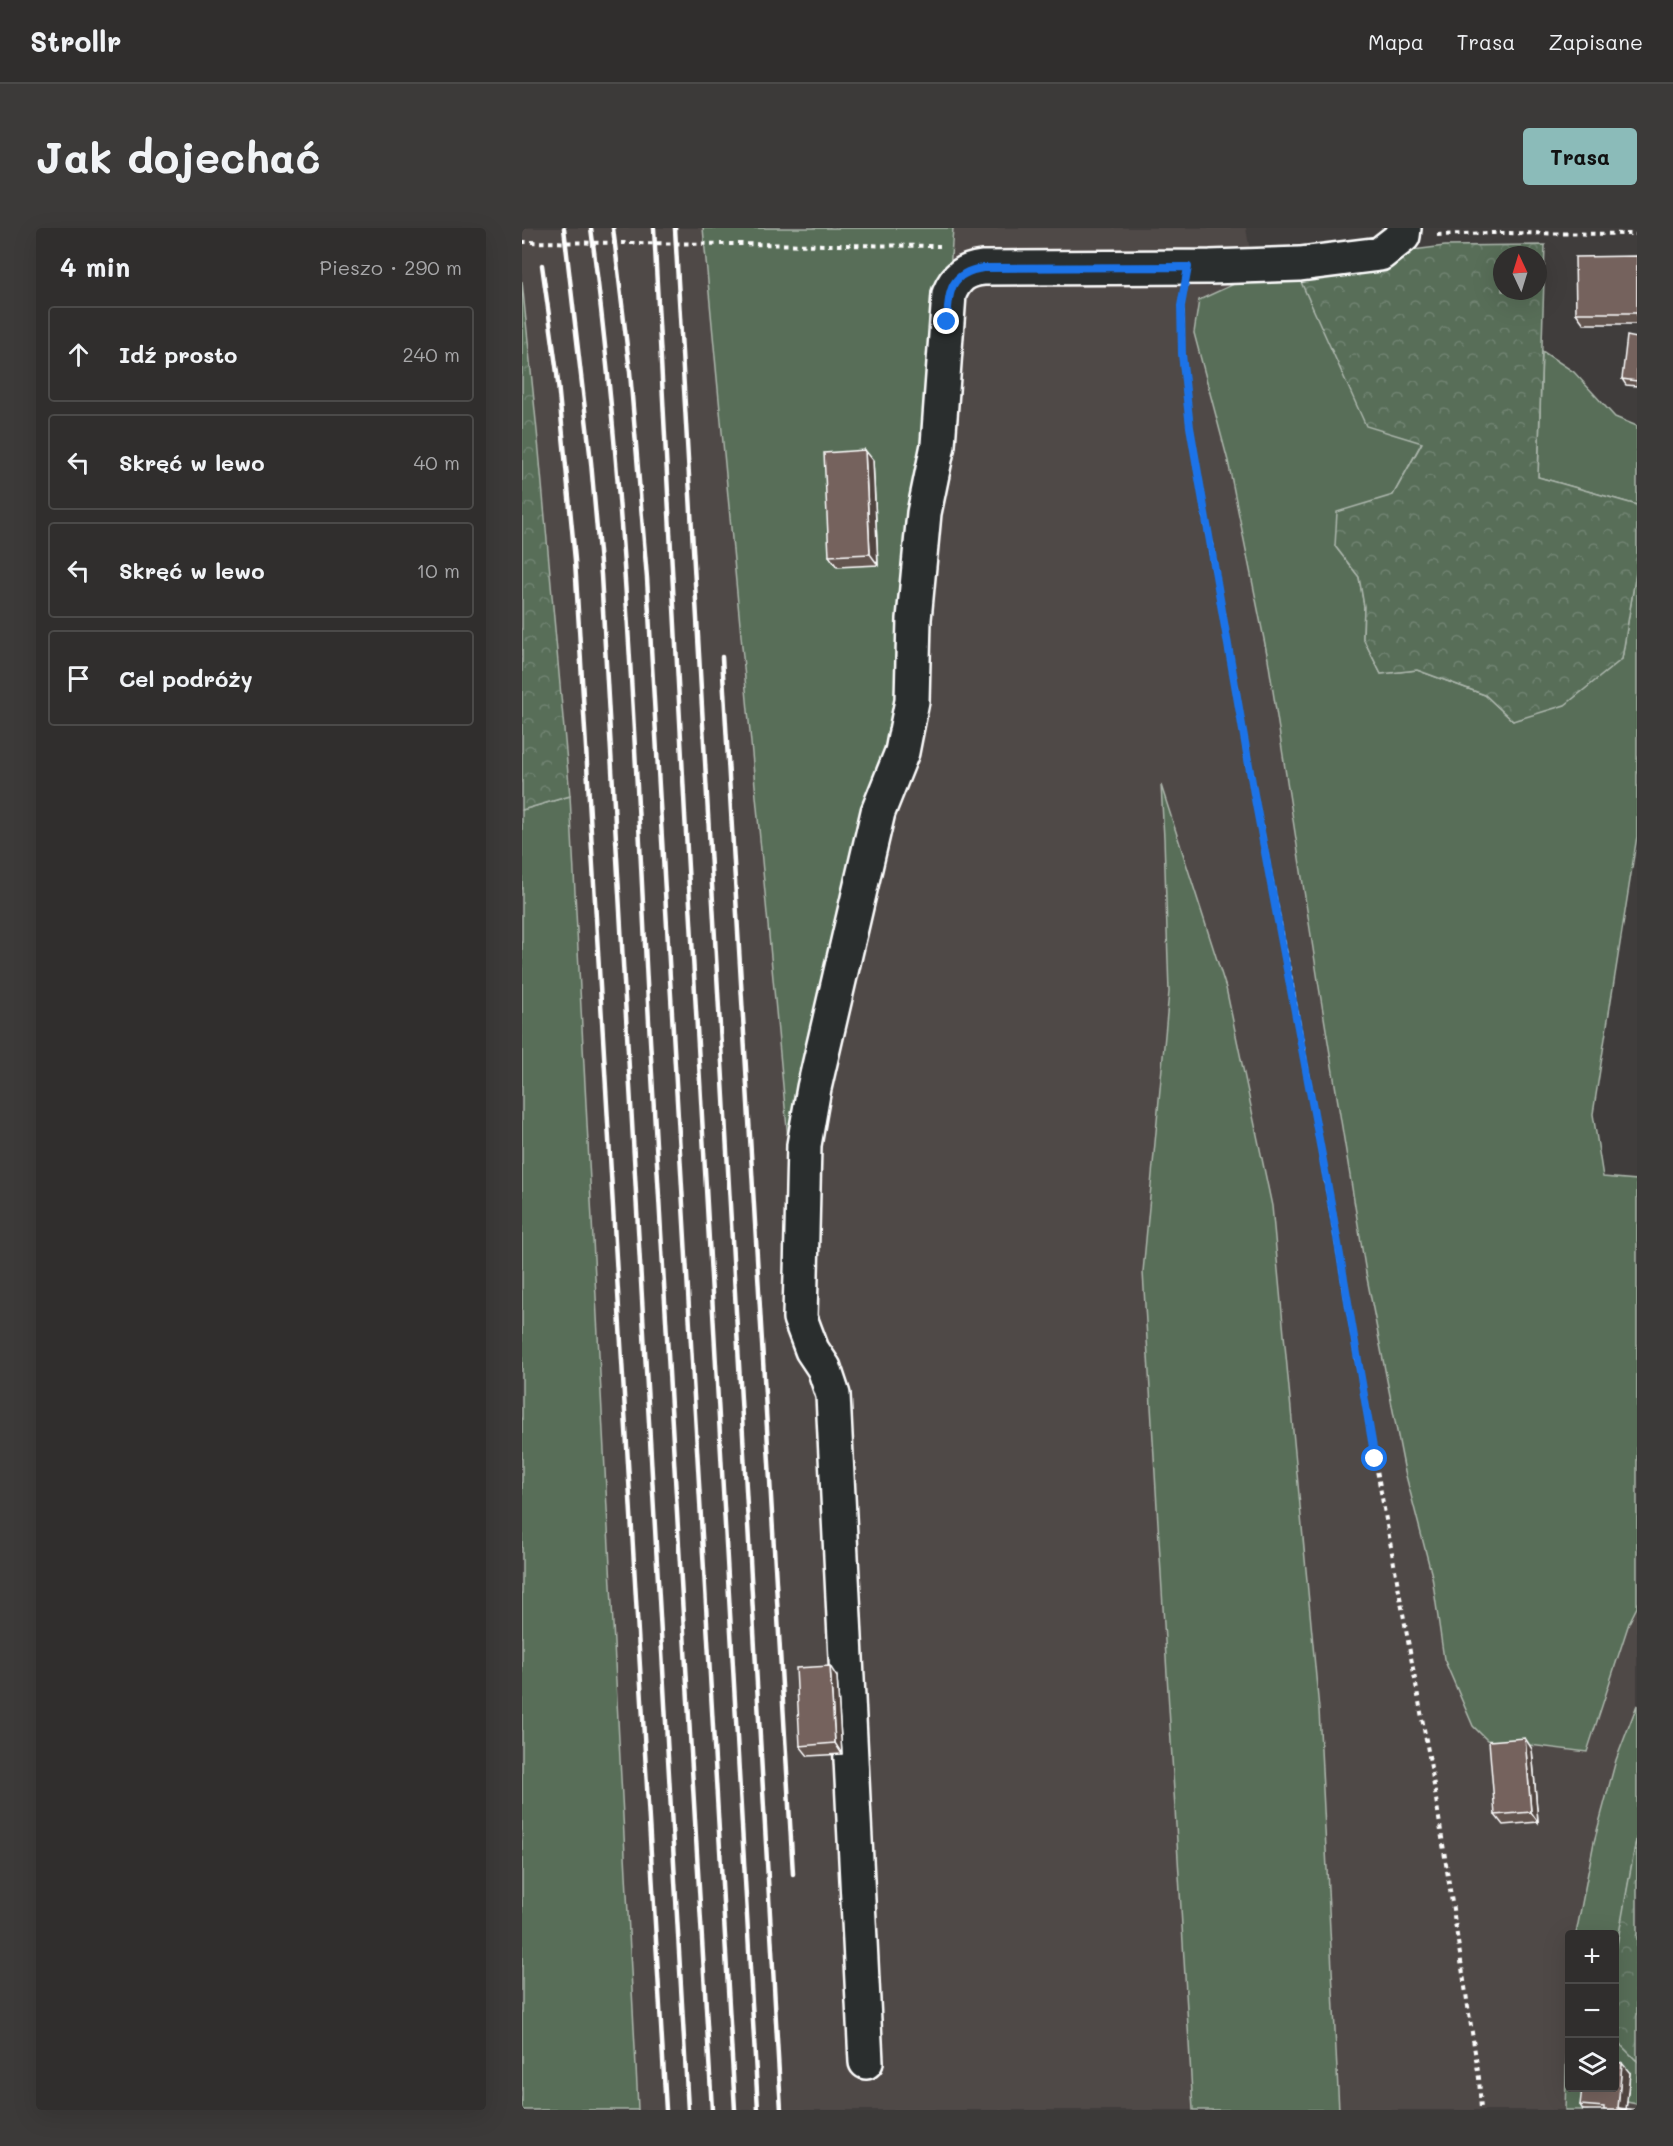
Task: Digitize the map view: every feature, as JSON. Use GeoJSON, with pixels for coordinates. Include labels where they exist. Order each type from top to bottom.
{"type":"FeatureCollection","features":[{"type":"Feature","properties":{"kind":"lane"},"geometry":{"type":"LineString","coordinates":[[866,2062],[833,1395],[824,1368],[812,1350],[800,1318],[804,1146],[814,1088],[878,812],[902,752],[912,701],[915,609],[924,513],[938,445],[949,294],[954,281],[969,270],[983,268],[1300,264],[1380,254],[1403,236],[1404,228]]}},
{"type":"Feature","properties":{"kind":"path"},"geometry":{"type":"LineString","coordinates":[[1489,228],[1492,233],[1637,234]]}},
{"type":"Feature","properties":{"kind":"path"},"geometry":{"type":"LineString","coordinates":[[522,242],[940,246]]}},
{"type":"Feature","properties":{"kind":"path"},"geometry":{"type":"LineString","coordinates":[[1188,267],[1181,306],[1182,354],[1190,427],[1254,794],[1315,1112],[1432,1773],[1479,2078],[1481,2110]]}},
{"type":"Feature","properties":{"kind":"shaded area"},"geometry":{"type":"Polygon","coordinates":[[[522,228],[1246,228],[1257,293],[1637,1406],[1637,2110],[522,2110],[522,228]]]}},
{"type":"Feature","properties":{"kind":"green space"},"geometry":{"type":"Polygon","coordinates":[[[703,228],[953,228],[938,445],[914,619],[862,885],[800,1268],[703,228]]]}},
{"type":"Feature","properties":{"kind":"green space"},"geometry":{"type":"Polygon","coordinates":[[[1545,245],[1493,246],[1493,300],[1543,300],[1538,477],[1637,505],[1637,566],[1622,659],[1565,705],[1513,721],[1485,695],[1417,670],[1381,674],[1363,638],[1364,606],[1359,577],[1335,546],[1337,512],[1393,495],[1422,443],[1366,426],[1301,282],[1300,264],[1445,246],[1545,245]]]}},
{"type":"Feature","properties":{"kind":"green space"},"geometry":{"type":"Polygon","coordinates":[[[1300,264],[1422,442],[1393,495],[1335,546],[1359,577],[1364,606],[1363,638],[1381,674],[1417,670],[1485,695],[1513,721],[1622,659],[1637,566],[1637,836],[1593,1114],[1603,1177],[1637,1180],[1637,1607],[1629,1623],[1587,1752],[1487,1740],[1473,1726],[1444,1659],[1432,1576],[1405,1472],[1366,1273],[1268,659],[1228,461],[1194,333],[1199,300],[1256,274],[1300,264]]]}},
{"type":"Feature","properties":{"kind":"green space"},"geometry":{"type":"Polygon","coordinates":[[[522,281],[570,796],[522,810],[522,281]]]}},
{"type":"Feature","properties":{"kind":"green space"},"geometry":{"type":"Polygon","coordinates":[[[1542,351],[1574,372],[1615,417],[1637,426],[1637,505],[1538,477],[1542,351]]]}},
{"type":"Feature","properties":{"kind":"green space"},"geometry":{"type":"Polygon","coordinates":[[[1161,785],[1226,988],[1272,1206],[1319,1709],[1339,2110],[1193,2110],[1143,1272],[1169,992],[1161,785]]]}},
{"type":"Feature","properties":{"kind":"green space"},"geometry":{"type":"Polygon","coordinates":[[[570,796],[638,2110],[522,2110],[522,810],[570,796]]]}},
{"type":"Feature","properties":{"kind":"green space"},"geometry":{"type":"Polygon","coordinates":[[[1637,1705],[1637,1835],[1619,1938],[1619,1930],[1577,1930],[1594,1842],[1616,1760],[1637,1705]]]}},
{"type":"Feature","properties":{"kind":"green space"},"geometry":{"type":"Polygon","coordinates":[[[1637,1835],[1637,2061],[1620,2044],[1619,2039],[1619,1934],[1637,1835]]]}},
{"type":"Feature","properties":{"kind":"green space"},"geometry":{"type":"Polygon","coordinates":[[[1619,2040],[1620,2044],[1637,2061],[1637,2104],[1627,2102],[1619,2082],[1619,2040]]]}},
{"type":"Feature","properties":{"kind":"green space"},"geometry":{"type":"Polygon","coordinates":[[[1566,2092],[1590,2092],[1588,2110],[1565,2110],[1566,2092]]]}},
{"type":"Feature","properties":{"kind":"building"},"geometry":{"type":"Polygon","coordinates":[[[1637,256],[1637,313],[1576,313],[1575,257],[1637,256]]]}},
{"type":"Feature","properties":{"kind":"building"},"geometry":{"type":"Polygon","coordinates":[[[1627,336],[1637,338],[1637,381],[1622,379],[1627,336]]]}},
{"type":"Feature","properties":{"kind":"building"},"geometry":{"type":"Polygon","coordinates":[[[865,450],[870,554],[829,556],[824,453],[865,450]]]}},
{"type":"Feature","properties":{"kind":"building"},"geometry":{"type":"Polygon","coordinates":[[[830,1666],[835,1743],[800,1746],[796,1668],[830,1666]]]}},
{"type":"Feature","properties":{"kind":"building"},"geometry":{"type":"Polygon","coordinates":[[[1525,1738],[1531,1812],[1495,1815],[1489,1741],[1525,1738]]]}},
{"type":"Feature","properties":{"kind":"building"},"geometry":{"type":"Polygon","coordinates":[[[1619,2063],[1622,2063],[1618,2108],[1637,2110],[1604,2110],[1604,2107],[1580,2105],[1582,2092],[1619,2092],[1619,2063]]]}},
{"type":"Feature","properties":{"kind":"railway"},"geometry":{"type":"LineString","coordinates":[[564,228],[591,462],[601,575],[688,2110]]}},
{"type":"Feature","properties":{"kind":"railway"},"geometry":{"type":"LineString","coordinates":[[591,228],[613,426],[628,624],[712,2110]]}},
{"type":"Feature","properties":{"kind":"railway"},"geometry":{"type":"LineString","coordinates":[[613,228],[630,372],[647,578],[735,2110]]}},
{"type":"Feature","properties":{"kind":"railway"},"geometry":{"type":"LineString","coordinates":[[654,228],[758,2110]]}},
{"type":"Feature","properties":{"kind":"railway"},"geometry":{"type":"LineString","coordinates":[[675,228],[781,2110]]}},
{"type":"Feature","properties":{"kind":"railway"},"geometry":{"type":"LineString","coordinates":[[542,265],[557,373],[575,560],[666,2110]]}},
{"type":"Feature","properties":{"kind":"railway"},"geometry":{"type":"LineString","coordinates":[[722,657],[793,1874]]}},
{"type":"Feature","properties":{"kind":"route"},"geometry":{"type":"LineString","coordinates":[[947,322],[949,294],[954,281],[969,270],[983,268],[1188,267],[1181,306],[1182,354],[1190,427],[1254,794],[1290,975],[1331,1203],[1375,1459]]}}]}
